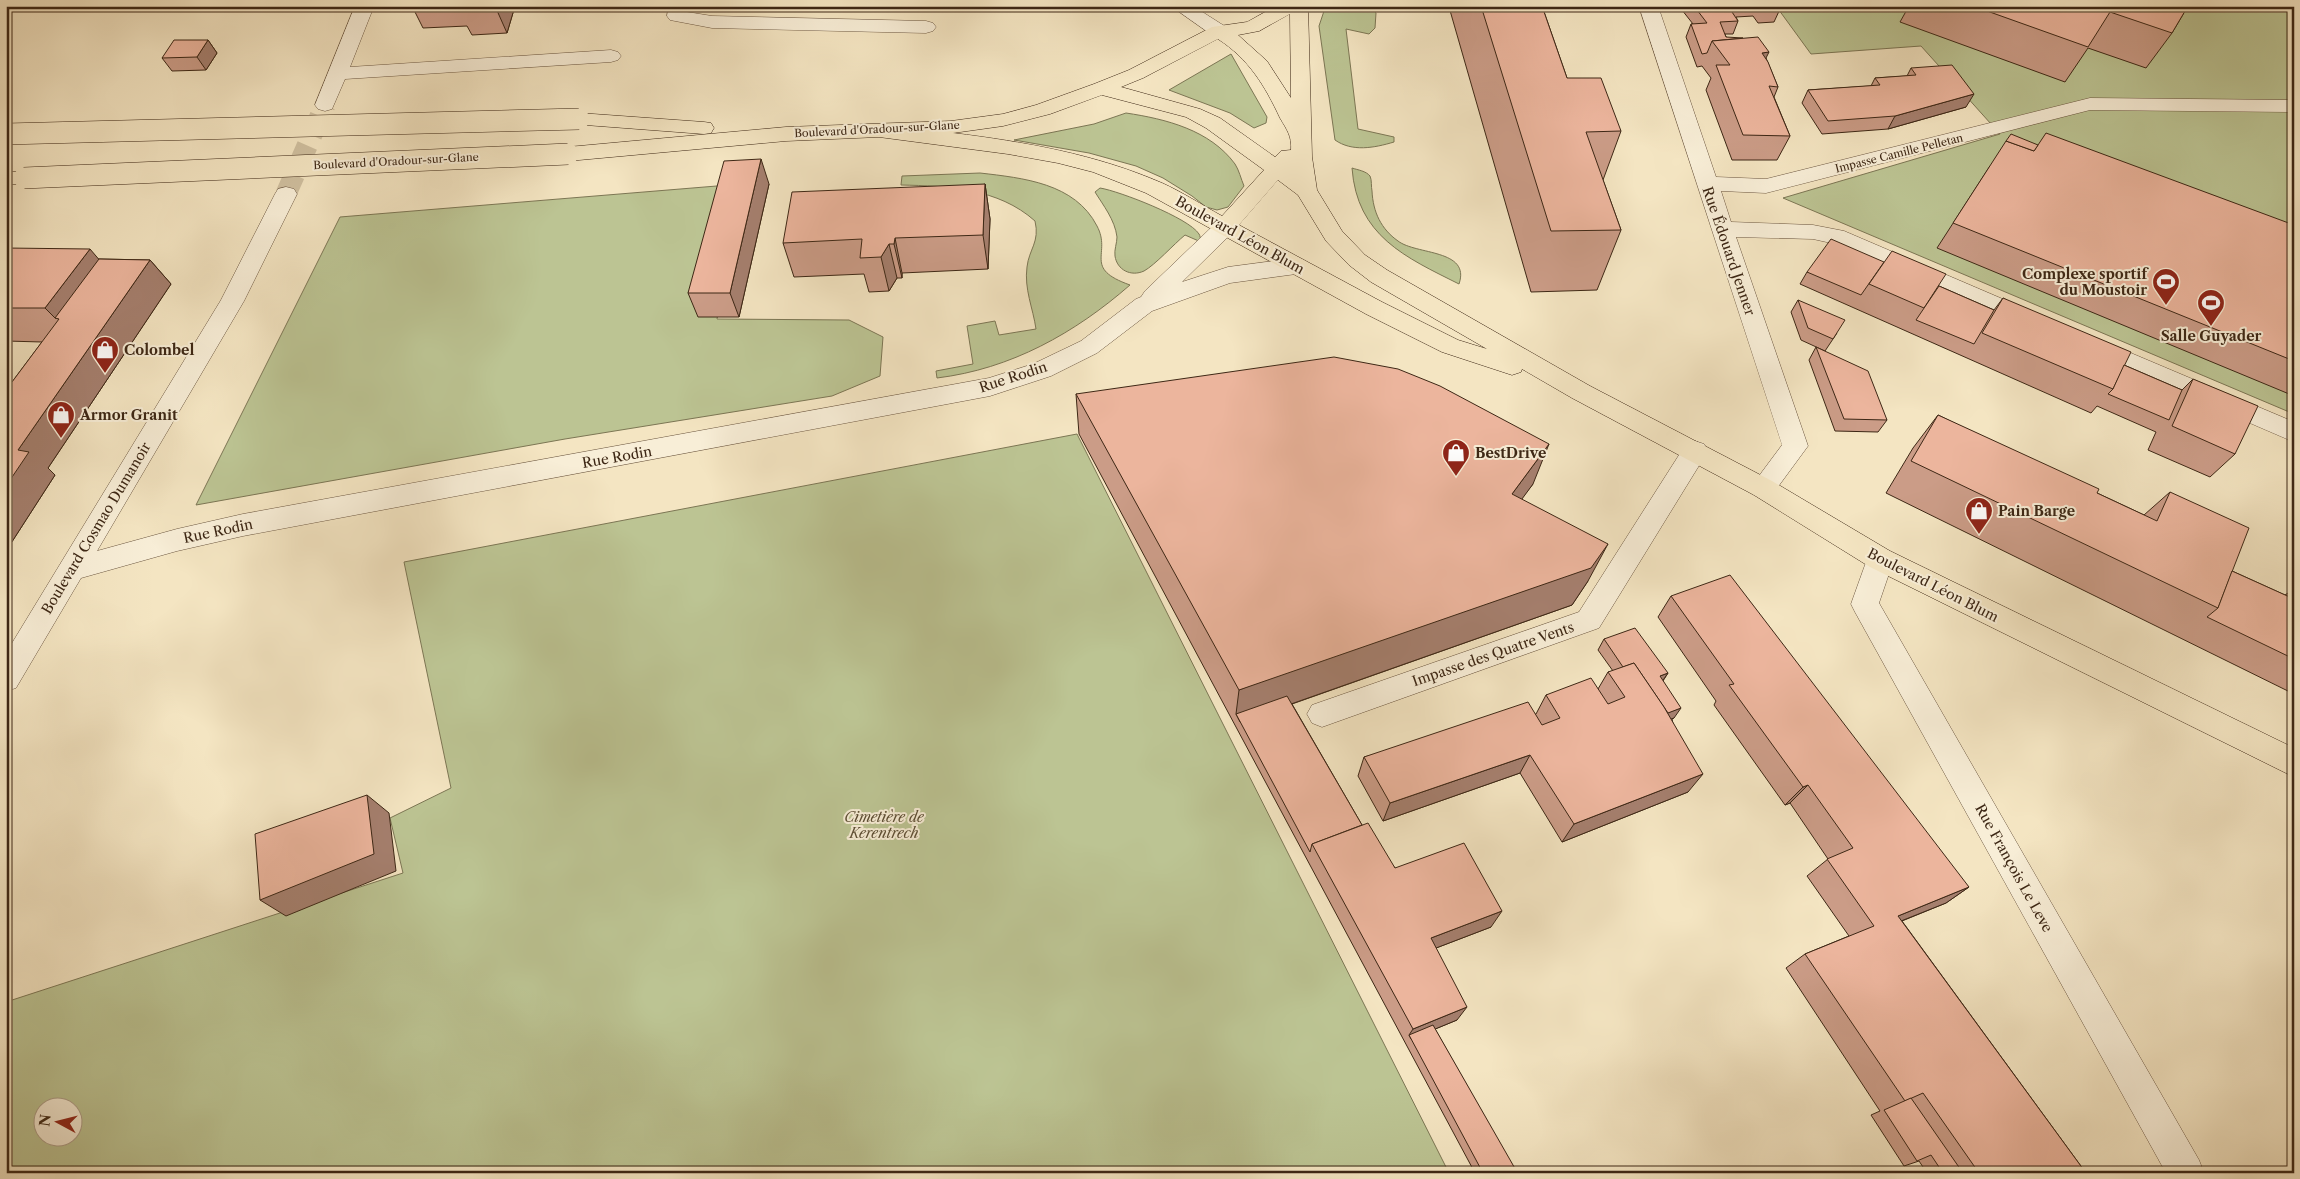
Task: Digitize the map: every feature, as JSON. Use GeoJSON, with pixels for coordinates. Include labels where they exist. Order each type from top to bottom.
{"type":"FeatureCollection","features":[{"type":"Feature","properties":{"kind":"main road"},"geometry":{"type":"LineString","coordinates":[[1219,31],[1252,26],[1290,6]]}},
{"type":"Feature","properties":{"kind":"main road"},"geometry":{"type":"LineString","coordinates":[[1299,6],[1301,157],[1306,190]]}},
{"type":"Feature","properties":{"kind":"main road"},"geometry":{"type":"LineString","coordinates":[[1219,31],[1237,11]]}},
{"type":"Feature","properties":{"kind":"main road"},"geometry":{"type":"LineString","coordinates":[[1219,31],[1243,47],[1259,65],[1274,88],[1302,140]]}},
{"type":"Feature","properties":{"kind":"main road","name":"Boulevard d'Oradour-sur-Glane"},"geometry":{"type":"LineString","coordinates":[[6,178],[568,154],[786,134],[951,127],[1002,120],[1043,110],[1136,74],[1219,31]]}},
{"type":"Feature","properties":{"kind":"main road","name":"Boulevard Léon Blum"},"geometry":{"type":"LineString","coordinates":[[1101,88],[1193,113],[1213,123],[1306,190],[1334,236],[1357,260],[1378,276],[1581,392],[1764,488],[1880,559],[2294,763]]}},
{"type":"Feature","properties":{"kind":"main road","name":"Boulevard d'Oradour-sur-Glane"},"geometry":{"type":"LineString","coordinates":[[6,134],[579,119],[786,134]]}},
{"type":"Feature","properties":{"kind":"main road","name":"Boulevard Léon Blum"},"geometry":{"type":"LineString","coordinates":[[883,131],[1017,150],[1083,162],[1154,188],[1374,308],[1450,346],[1493,359],[1581,392]]}},
{"type":"Feature","properties":{"kind":"main road"},"geometry":{"type":"LineString","coordinates":[[1225,227],[1302,140]]}},
{"type":"Feature","properties":{"kind":"street"},"geometry":{"type":"LineString","coordinates":[[325,105],[365,6]]}},
{"type":"Feature","properties":{"kind":"street"},"geometry":{"type":"LineString","coordinates":[[678,6],[677,16],[712,22],[926,26]]}},
{"type":"Feature","properties":{"kind":"street"},"geometry":{"type":"LineString","coordinates":[[1180,6],[1219,31]]}},
{"type":"Feature","properties":{"kind":"street","name":"Rue Édouard Jenner"},"geometry":{"type":"LineString","coordinates":[[1648,6],[1795,446],[1764,488]]}},
{"type":"Feature","properties":{"kind":"street"},"geometry":{"type":"LineString","coordinates":[[338,74],[611,56]]}},
{"type":"Feature","properties":{"kind":"street","name":"Impasse Camille Pelletan"},"geometry":{"type":"LineString","coordinates":[[1707,184],[1766,186],[2090,104],[2294,106]]}},
{"type":"Feature","properties":{"kind":"street","name":"Boulevard Cosmao Dumanoir"},"geometry":{"type":"LineString","coordinates":[[6,678],[232,301],[286,194]]}},
{"type":"Feature","properties":{"kind":"street","name":"Rue Rodin"},"geometry":{"type":"LineString","coordinates":[[72,569],[177,540],[243,525],[990,387],[1042,370],[1089,347],[1144,305],[1225,227]]}},
{"type":"Feature","properties":{"kind":"street"},"geometry":{"type":"LineString","coordinates":[[1722,229],[1813,232],[1836,236],[2294,433]]}},
{"type":"Feature","properties":{"kind":"street","name":"Rue Rodin"},"geometry":{"type":"LineString","coordinates":[[1144,305],[1228,274],[1296,266]]}},
{"type":"Feature","properties":{"kind":"street","name":"Impasse des Quatre Vents"},"geometry":{"type":"LineString","coordinates":[[1322,714],[1589,620],[1695,451]]}},
{"type":"Feature","properties":{"kind":"street","name":"Rue François Le Leve"},"geometry":{"type":"LineString","coordinates":[[1880,559],[1865,604],[2186,1173]]}},
{"type":"Feature","properties":{"kind":"green space"},"geometry":{"type":"Polygon","coordinates":[[[1330,6],[1371,6],[1376,13],[1375,28],[1369,34],[1346,29],[1358,129],[1394,137],[1394,142],[1363,148],[1342,144],[1335,140],[1319,26],[1324,11],[1330,6]]]}},
{"type":"Feature","properties":{"kind":"green space","name":"Complexe sportif du Moustoir"},"geometry":{"type":"Polygon","coordinates":[[[1776,6],[2294,6],[2294,414],[1783,198],[2000,134],[1921,46],[1811,54],[1776,6]]]}},
{"type":"Feature","properties":{"kind":"green space"},"geometry":{"type":"Polygon","coordinates":[[[1231,54],[1267,117],[1266,123],[1254,128],[1230,113],[1169,90],[1231,54]]]}},
{"type":"Feature","properties":{"kind":"green space"},"geometry":{"type":"Polygon","coordinates":[[[1126,113],[1186,128],[1213,143],[1225,152],[1235,164],[1244,186],[1228,207],[1217,210],[1206,207],[1163,178],[1136,166],[1089,153],[1014,140],[1094,124],[1126,113]]]}},
{"type":"Feature","properties":{"kind":"green space"},"geometry":{"type":"Polygon","coordinates":[[[1352,168],[1370,176],[1376,213],[1387,231],[1398,241],[1406,245],[1440,255],[1457,264],[1461,273],[1459,284],[1403,253],[1387,241],[1374,227],[1363,211],[1356,191],[1352,168]]]}},
{"type":"Feature","properties":{"kind":"green space"},"geometry":{"type":"Polygon","coordinates":[[[980,173],[1013,177],[1046,185],[1075,200],[1097,226],[1101,236],[1102,266],[1115,279],[1130,285],[1087,319],[1041,346],[991,366],[937,378],[936,371],[973,364],[967,326],[995,321],[999,335],[1036,329],[1026,275],[1036,235],[1035,221],[1021,210],[989,195],[937,186],[901,185],[902,176],[980,173]]]}},
{"type":"Feature","properties":{"kind":"green space"},"geometry":{"type":"Polygon","coordinates":[[[741,184],[717,319],[849,320],[883,337],[880,376],[832,396],[565,439],[196,505],[340,217],[741,184]]]}},
{"type":"Feature","properties":{"kind":"green space"},"geometry":{"type":"Polygon","coordinates":[[[1100,188],[1137,200],[1182,220],[1199,234],[1201,242],[1185,235],[1144,271],[1130,273],[1125,271],[1116,261],[1117,237],[1114,225],[1095,192],[1100,188]]]}},
{"type":"Feature","properties":{"kind":"green space","name":"Cimetière de Kerentrech"},"geometry":{"type":"Polygon","coordinates":[[[1077,434],[1449,1173],[6,1173],[6,1002],[403,873],[390,818],[451,788],[404,562],[1077,434]]]}},
{"type":"Feature","properties":{"kind":"building"},"geometry":{"type":"Polygon","coordinates":[[[1481,6],[1542,6],[1567,78],[1601,78],[1621,131],[1586,132],[1621,230],[1551,231],[1481,6]]]}},
{"type":"Feature","properties":{"kind":"building"},"geometry":{"type":"Polygon","coordinates":[[[1694,6],[1728,6],[1738,21],[1720,22],[1726,37],[1743,38],[1712,41],[1707,53],[1702,54],[1691,24],[1707,23],[1694,6]]]}},
{"type":"Feature","properties":{"kind":"building"},"geometry":{"type":"Polygon","coordinates":[[[1761,6],[1778,6],[1780,9],[1763,10],[1761,6]]]}},
{"type":"Feature","properties":{"kind":"building"},"geometry":{"type":"Polygon","coordinates":[[[1973,6],[2188,6],[2172,33],[2110,12],[2088,47],[1973,6]]]}},
{"type":"Feature","properties":{"kind":"building"},"geometry":{"type":"Polygon","coordinates":[[[1758,37],[1769,52],[1762,53],[1768,62],[1778,87],[1769,86],[1790,136],[1743,135],[1716,65],[1730,65],[1712,41],[1758,37]]]}},
{"type":"Feature","properties":{"kind":"building"},"geometry":{"type":"Polygon","coordinates":[[[174,40],[208,40],[197,57],[162,58],[174,40]]]}},
{"type":"Feature","properties":{"kind":"building"},"geometry":{"type":"Polygon","coordinates":[[[1952,65],[1974,94],[1895,116],[1828,121],[1808,90],[1880,85],[1875,78],[1916,75],[1911,68],[1952,65]]]}},
{"type":"Feature","properties":{"kind":"building","name":"Salle Guyader"},"geometry":{"type":"Polygon","coordinates":[[[2046,133],[2294,225],[2294,361],[1953,223],[2006,141],[2034,151],[2046,133]]]}},
{"type":"Feature","properties":{"kind":"building"},"geometry":{"type":"Polygon","coordinates":[[[2011,134],[2038,145],[2034,151],[2006,141],[2011,134]]]}},
{"type":"Feature","properties":{"kind":"building"},"geometry":{"type":"Polygon","coordinates":[[[761,159],[730,293],[688,293],[724,161],[761,159]]]}},
{"type":"Feature","properties":{"kind":"building"},"geometry":{"type":"Polygon","coordinates":[[[985,184],[983,235],[895,238],[894,244],[889,244],[881,257],[860,258],[862,239],[783,243],[792,192],[985,184]]]}},
{"type":"Feature","properties":{"kind":"building"},"geometry":{"type":"Polygon","coordinates":[[[1831,239],[1884,262],[1861,295],[1807,272],[1831,239]]]}},
{"type":"Feature","properties":{"kind":"building"},"geometry":{"type":"Polygon","coordinates":[[[6,248],[90,249],[45,308],[6,308],[6,248]]]}},
{"type":"Feature","properties":{"kind":"building"},"geometry":{"type":"Polygon","coordinates":[[[1892,251],[1946,274],[1924,308],[1869,284],[1892,251]]]}},
{"type":"Feature","properties":{"kind":"building"},"geometry":{"type":"Polygon","coordinates":[[[99,259],[150,260],[18,450],[29,452],[6,486],[6,382],[12,382],[59,319],[55,318],[99,259]]]}},
{"type":"Feature","properties":{"kind":"building"},"geometry":{"type":"Polygon","coordinates":[[[1939,286],[1994,310],[1974,344],[1916,320],[1939,286]]]}},
{"type":"Feature","properties":{"kind":"building"},"geometry":{"type":"Polygon","coordinates":[[[2003,298],[2131,352],[2113,389],[1982,333],[2003,298]]]}},
{"type":"Feature","properties":{"kind":"building"},"geometry":{"type":"Polygon","coordinates":[[[1798,300],[1845,320],[1833,339],[1808,328],[1798,300]]]}},
{"type":"Feature","properties":{"kind":"building"},"geometry":{"type":"Polygon","coordinates":[[[1816,347],[1868,371],[1887,420],[1844,419],[1816,347]]]}},
{"type":"Feature","properties":{"kind":"building"},"geometry":{"type":"Polygon","coordinates":[[[1334,357],[1398,369],[1440,386],[1549,444],[1512,494],[1608,544],[1591,568],[1239,690],[1076,394],[1334,357]]]}},
{"type":"Feature","properties":{"kind":"building"},"geometry":{"type":"Polygon","coordinates":[[[2124,365],[2182,390],[2169,420],[2108,394],[2113,389],[2124,365]]]}},
{"type":"Feature","properties":{"kind":"building"},"geometry":{"type":"Polygon","coordinates":[[[2193,379],[2258,406],[2235,454],[2172,426],[2193,379]]]}},
{"type":"Feature","properties":{"kind":"building"},"geometry":{"type":"Polygon","coordinates":[[[1938,415],[2099,489],[2097,493],[2157,521],[2170,492],[2249,528],[2218,608],[1911,461],[1938,415]]]}},
{"type":"Feature","properties":{"kind":"building"},"geometry":{"type":"Polygon","coordinates":[[[2232,571],[2294,599],[2294,659],[2207,617],[2218,608],[2232,571]]]}},
{"type":"Feature","properties":{"kind":"building"},"geometry":{"type":"Polygon","coordinates":[[[1730,575],[1969,887],[1898,916],[2086,1173],[1979,1173],[1923,1093],[1905,1101],[1805,954],[1874,926],[1827,859],[1853,848],[1808,785],[1803,787],[1729,685],[1734,684],[1671,596],[1730,575]]]}},
{"type":"Feature","properties":{"kind":"building"},"geometry":{"type":"Polygon","coordinates":[[[1635,628],[1668,673],[1660,676],[1681,708],[1668,713],[1634,663],[1623,667],[1604,639],[1635,628]]]}},
{"type":"Feature","properties":{"kind":"building"},"geometry":{"type":"Polygon","coordinates":[[[1634,663],[1664,707],[1703,774],[1574,824],[1530,755],[1390,803],[1364,757],[1528,702],[1542,725],[1560,718],[1546,695],[1591,678],[1608,704],[1625,697],[1608,672],[1634,663]]]}},
{"type":"Feature","properties":{"kind":"building"},"geometry":{"type":"Polygon","coordinates":[[[1287,696],[1362,825],[1312,844],[1310,852],[1236,714],[1287,696]]]}},
{"type":"Feature","properties":{"kind":"building"},"geometry":{"type":"Polygon","coordinates":[[[367,795],[374,854],[260,900],[255,834],[367,795]]]}},
{"type":"Feature","properties":{"kind":"building"},"geometry":{"type":"Polygon","coordinates":[[[1368,823],[1395,868],[1464,843],[1502,911],[1431,938],[1467,1007],[1413,1029],[1312,844],[1368,823]]]}},
{"type":"Feature","properties":{"kind":"building"},"geometry":{"type":"Polygon","coordinates":[[[1433,1025],[1517,1172],[1483,1173],[1409,1035],[1433,1025]]]}},
{"type":"Feature","properties":{"kind":"building"},"geometry":{"type":"Polygon","coordinates":[[[1911,1098],[1963,1173],[1943,1173],[1931,1155],[1917,1161],[1884,1110],[1911,1098]]]}},
{"type":"Feature","properties":{"kind":"tunnel"},"geometry":{"type":"LineString","coordinates":[[286,194],[325,105]]}},
{"type":"Feature","properties":{"kind":"place","name":"Complexe sportif du Moustoir"},"geometry":{"type":"Point","coordinates":[2166,306]}},
{"type":"Feature","properties":{"kind":"place","name":"Salle Guyader"},"geometry":{"type":"Point","coordinates":[2211,327]}},
{"type":"Feature","properties":{"kind":"place","name":"Colombel"},"geometry":{"type":"Point","coordinates":[105,374]}},
{"type":"Feature","properties":{"kind":"place","name":"Armor Granit"},"geometry":{"type":"Point","coordinates":[61,439]}},
{"type":"Feature","properties":{"kind":"place","name":"BestDrive"},"geometry":{"type":"Point","coordinates":[1456,477]}},
{"type":"Feature","properties":{"kind":"place","name":"Pain Barge"},"geometry":{"type":"Point","coordinates":[1979,535]}}]}
